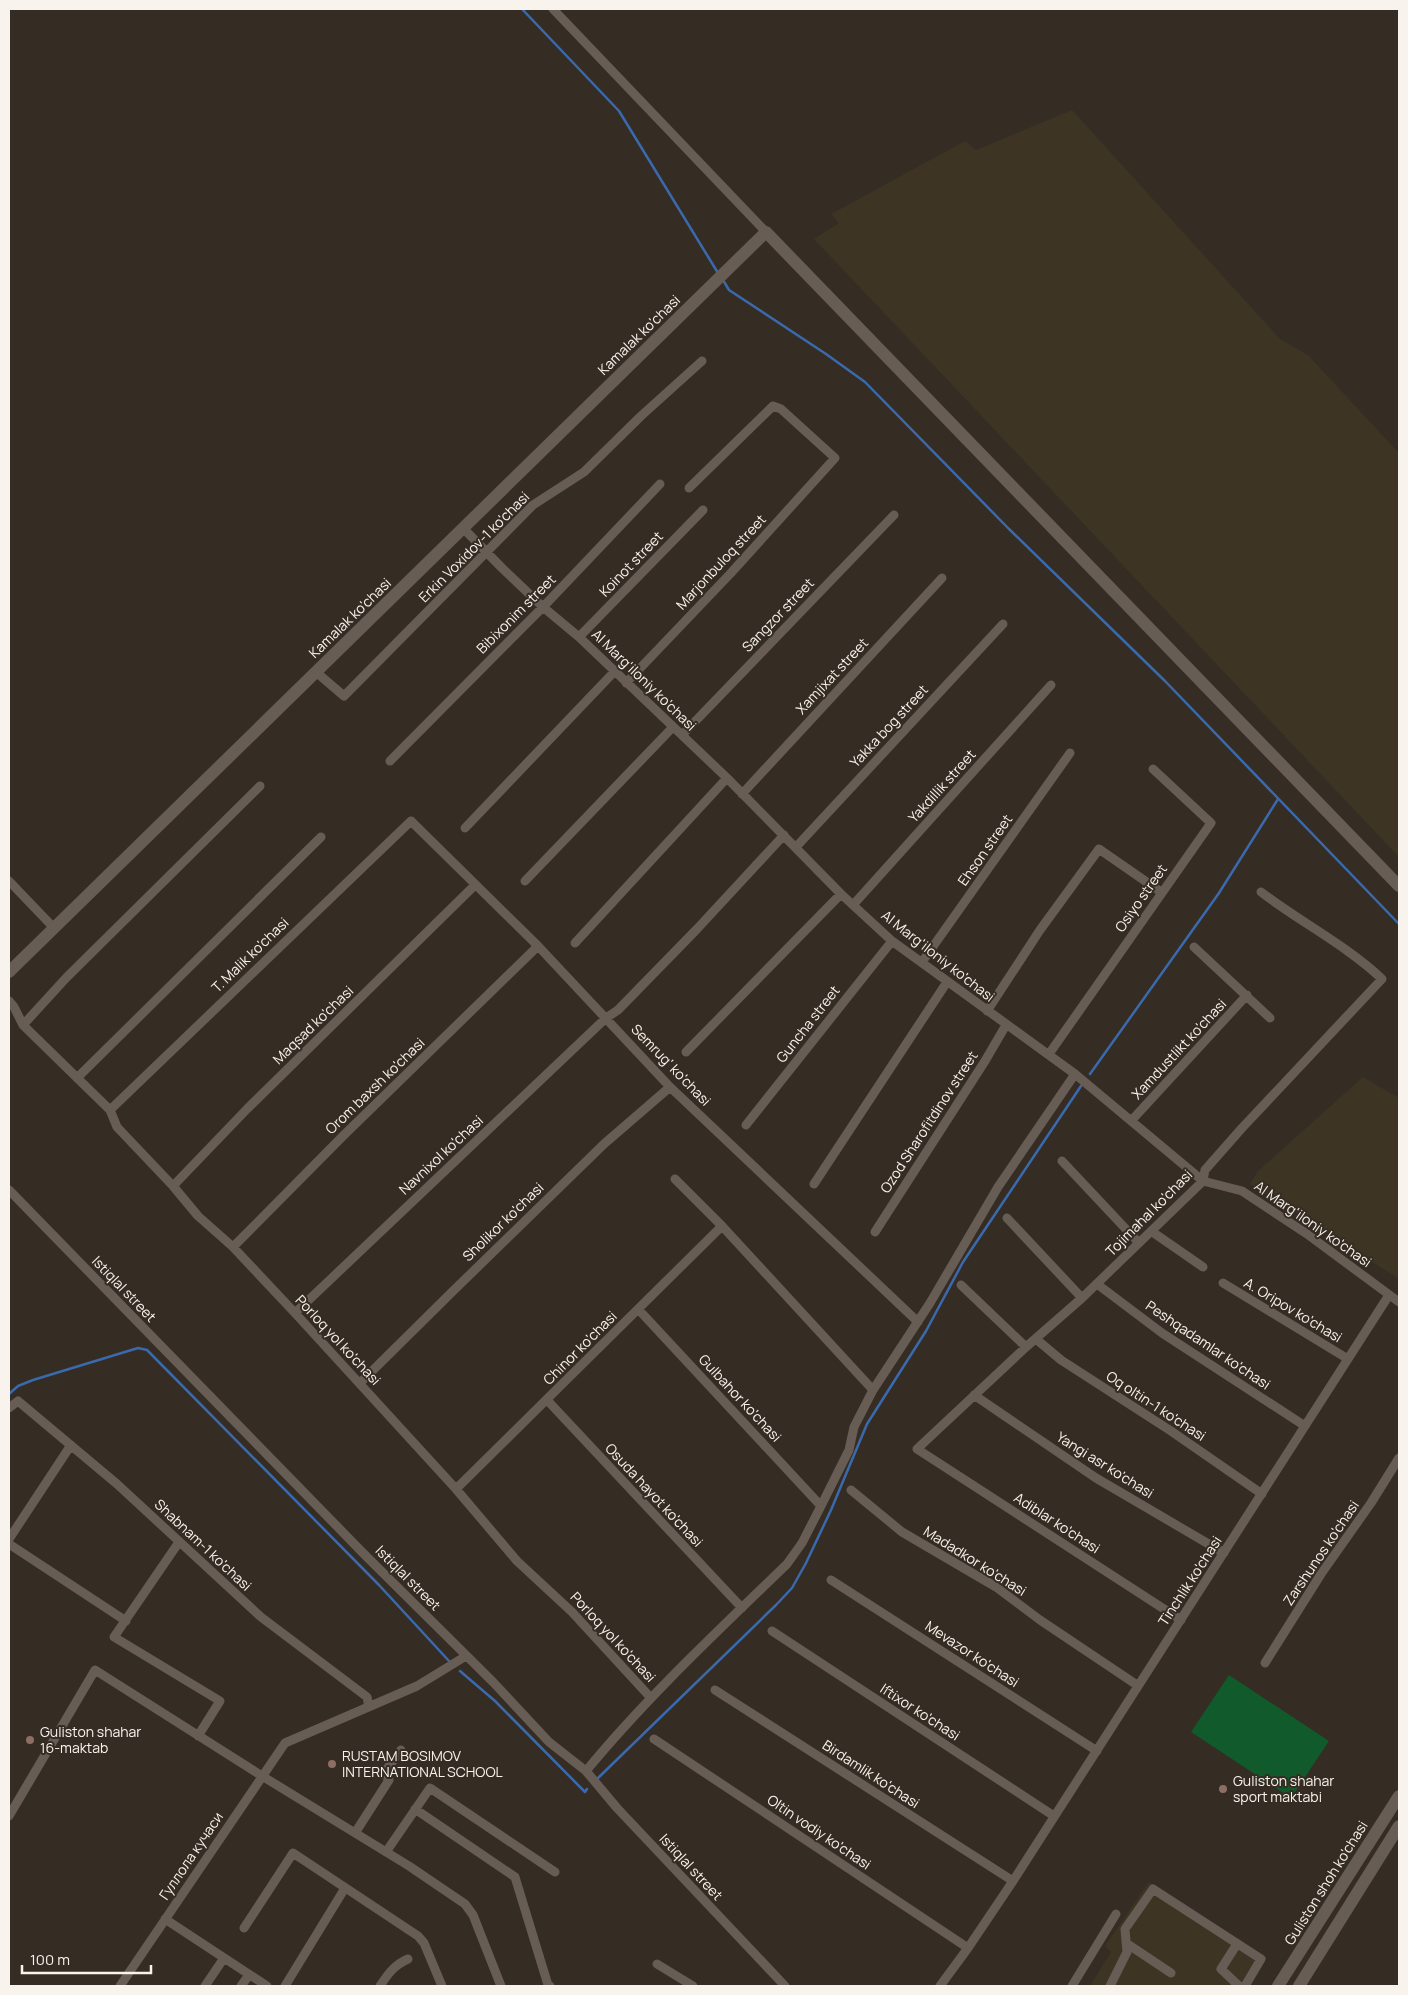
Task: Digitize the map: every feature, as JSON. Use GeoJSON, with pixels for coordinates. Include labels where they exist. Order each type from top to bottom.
{"type":"FeatureCollection","features":[{"type":"Feature","properties":{"kind":"main road","name":"Kamalak ko'chasi"},"geometry":{"type":"LineString","coordinates":[[9,972],[766,232]]}},
{"type":"Feature","properties":{"kind":"main road"},"geometry":{"type":"LineString","coordinates":[[766,232],[1399,886]]}},
{"type":"Feature","properties":{"kind":"main road","name":"Guliston shoh ko'chasi"},"geometry":{"type":"LineString","coordinates":[[1278,1986],[1399,1796]]}},
{"type":"Feature","properties":{"kind":"main road"},"geometry":{"type":"LineString","coordinates":[[1299,1986],[1399,1826]]}},
{"type":"Feature","properties":{"kind":"street"},"geometry":{"type":"LineString","coordinates":[[553,9],[766,232]]}},
{"type":"Feature","properties":{"kind":"street","name":"Erkin Voxidov-1 ko'chasi"},"geometry":{"type":"LineString","coordinates":[[316,672],[344,696],[533,505],[584,472],[641,416],[702,361]]}},
{"type":"Feature","properties":{"kind":"street","name":"Marjonbuloq street"},"geometry":{"type":"LineString","coordinates":[[626,683],[730,574],[835,458],[781,410],[773,406],[689,488]]}},
{"type":"Feature","properties":{"kind":"street","name":"Bibixonim street"},"geometry":{"type":"LineString","coordinates":[[390,761],[543,607],[660,484]]}},
{"type":"Feature","properties":{"kind":"street","name":"Koinot street"},"geometry":{"type":"LineString","coordinates":[[579,637],[703,510]]}},
{"type":"Feature","properties":{"kind":"street","name":"Sangzor street"},"geometry":{"type":"LineString","coordinates":[[682,735],[894,515]]}},
{"type":"Feature","properties":{"kind":"street","name":"Al Marg'iloniy ko'chasi"},"geometry":{"type":"LineString","coordinates":[[463,528],[486,554],[543,607],[579,637],[727,778],[841,894],[892,941],[1075,1074],[1203,1181],[1242,1191],[1306,1234],[1399,1302]]}},
{"type":"Feature","properties":{"kind":"street","name":"Xamjixat street"},"geometry":{"type":"LineString","coordinates":[[742,794],[942,578]]}},
{"type":"Feature","properties":{"kind":"street","name":"Yakka bog street"},"geometry":{"type":"LineString","coordinates":[[796,847],[1002,624]]}},
{"type":"Feature","properties":{"kind":"street"},"geometry":{"type":"LineString","coordinates":[[465,828],[614,672]]}},
{"type":"Feature","properties":{"kind":"street","name":"Yakdillik street"},"geometry":{"type":"LineString","coordinates":[[853,905],[1051,685]]}},
{"type":"Feature","properties":{"kind":"street"},"geometry":{"type":"LineString","coordinates":[[525,881],[673,727]]}},
{"type":"Feature","properties":{"kind":"street","name":"Ehson street"},"geometry":{"type":"LineString","coordinates":[[922,962],[1070,753]]}},
{"type":"Feature","properties":{"kind":"street","name":"Osiyo street"},"geometry":{"type":"LineString","coordinates":[[1048,1054],[1211,823],[1153,769]]}},
{"type":"Feature","properties":{"kind":"street"},"geometry":{"type":"LineString","coordinates":[[575,943],[727,778]]}},
{"type":"Feature","properties":{"kind":"street"},"geometry":{"type":"LineString","coordinates":[[23,1025],[66,978],[260,786]]}},
{"type":"Feature","properties":{"kind":"street","name":"Semrug' ko'chasi"},"geometry":{"type":"LineString","coordinates":[[411,821],[538,946],[670,1086],[918,1322]]}},
{"type":"Feature","properties":{"kind":"street","name":"T. Malik ko'chasi"},"geometry":{"type":"LineString","coordinates":[[110,1110],[411,821]]}},
{"type":"Feature","properties":{"kind":"street"},"geometry":{"type":"LineString","coordinates":[[606,1018],[618,1010],[784,836]]}},
{"type":"Feature","properties":{"kind":"street"},"geometry":{"type":"LineString","coordinates":[[77,1078],[321,837]]}},
{"type":"Feature","properties":{"kind":"street"},"geometry":{"type":"LineString","coordinates":[[987,1011],[1040,930],[1099,849],[1161,892]]}},
{"type":"Feature","properties":{"kind":"street"},"geometry":{"type":"LineString","coordinates":[[9,882],[54,928]]}},
{"type":"Feature","properties":{"kind":"street","name":"Maqsad ko'chasi"},"geometry":{"type":"LineString","coordinates":[[173,1186],[247,1108],[475,885]]}},
{"type":"Feature","properties":{"kind":"street","name":"Tojimahal ko'chasi"},"geometry":{"type":"LineString","coordinates":[[917,1449],[1026,1347],[1097,1284],[1203,1181],[1205,1170],[1242,1128],[1382,979],[1363,961],[1261,892]]}},
{"type":"Feature","properties":{"kind":"street"},"geometry":{"type":"LineString","coordinates":[[686,1052],[841,894]]}},
{"type":"Feature","properties":{"kind":"street","name":"Guncha street"},"geometry":{"type":"LineString","coordinates":[[746,1125],[892,941]]}},
{"type":"Feature","properties":{"kind":"street","name":"Orom baxsh ko'chasi"},"geometry":{"type":"LineString","coordinates":[[233,1247],[344,1135],[538,946]]}},
{"type":"Feature","properties":{"kind":"street","name":"Xamdustlikt ko'chasi"},"geometry":{"type":"LineString","coordinates":[[1194,947],[1270,1018]]}},
{"type":"Feature","properties":{"kind":"street"},"geometry":{"type":"LineString","coordinates":[[814,1184],[947,982]]}},
{"type":"Feature","properties":{"kind":"street","name":"Xamdustlikt ko'chasi"},"geometry":{"type":"LineString","coordinates":[[1131,1121],[1247,995]]}},
{"type":"Feature","properties":{"kind":"street","name":"Porloq yol ko'chasi"},"geometry":{"type":"LineString","coordinates":[[9,1001],[23,1025],[110,1110],[117,1127],[173,1186],[198,1216],[233,1247],[456,1489],[517,1561],[572,1612],[651,1698]]}},
{"type":"Feature","properties":{"kind":"street","name":"Navnixol ko'chasi"},"geometry":{"type":"LineString","coordinates":[[295,1313],[606,1018]]}},
{"type":"Feature","properties":{"kind":"street","name":"Ozod Sharofitdinov street"},"geometry":{"type":"LineString","coordinates":[[875,1232],[1006,1025]]}},
{"type":"Feature","properties":{"kind":"street"},"geometry":{"type":"LineString","coordinates":[[586,1771],[651,1698],[787,1564],[802,1543],[848,1450],[854,1427],[873,1390],[930,1303],[998,1187],[1075,1074]]}},
{"type":"Feature","properties":{"kind":"street","name":"Sholikor ko'chasi"},"geometry":{"type":"LineString","coordinates":[[360,1384],[597,1151],[670,1086]]}},
{"type":"Feature","properties":{"kind":"street"},"geometry":{"type":"LineString","coordinates":[[1062,1161],[1140,1243]]}},
{"type":"Feature","properties":{"kind":"street"},"geometry":{"type":"LineString","coordinates":[[674,1179],[722,1226],[873,1390]]}},
{"type":"Feature","properties":{"kind":"street","name":"Istiqlal street"},"geometry":{"type":"LineString","coordinates":[[9,1190],[493,1682],[549,1742],[586,1771],[617,1808],[785,1986]]}},
{"type":"Feature","properties":{"kind":"street"},"geometry":{"type":"LineString","coordinates":[[1008,1218],[1082,1298]]}},
{"type":"Feature","properties":{"kind":"street","name":"Chinor ko'chasi"},"geometry":{"type":"LineString","coordinates":[[456,1489],[722,1226]]}},
{"type":"Feature","properties":{"kind":"street"},"geometry":{"type":"LineString","coordinates":[[1151,1232],[1203,1267]]}},
{"type":"Feature","properties":{"kind":"street","name":"Peshqadamlar ko'chasi"},"geometry":{"type":"LineString","coordinates":[[1097,1284],[1162,1333],[1305,1426]]}},
{"type":"Feature","properties":{"kind":"street","name":"A. Oripov ko'chasi"},"geometry":{"type":"LineString","coordinates":[[1223,1284],[1348,1359]]}},
{"type":"Feature","properties":{"kind":"street"},"geometry":{"type":"LineString","coordinates":[[961,1286],[1026,1347]]}},
{"type":"Feature","properties":{"kind":"street","name":"Tinchlik ko'chasi"},"geometry":{"type":"LineString","coordinates":[[940,1986],[968,1948],[1097,1751],[1137,1685],[1181,1620],[1389,1295]]}},
{"type":"Feature","properties":{"kind":"street","name":"Gulbahor ko'chasi"},"geometry":{"type":"LineString","coordinates":[[638,1309],[821,1506]]}},
{"type":"Feature","properties":{"kind":"street","name":"Oq oltin-1 ko'chasi"},"geometry":{"type":"LineString","coordinates":[[1036,1340],[1061,1360],[1171,1431],[1262,1494]]}},
{"type":"Feature","properties":{"kind":"street","name":"Yangi asr ko'chasi"},"geometry":{"type":"LineString","coordinates":[[974,1395],[1096,1478],[1224,1553]]}},
{"type":"Feature","properties":{"kind":"street","name":"Osuda hayot ko'chasi"},"geometry":{"type":"LineString","coordinates":[[547,1400],[742,1608]]}},
{"type":"Feature","properties":{"kind":"street","name":"Shabnam-1 ko'chasi"},"geometry":{"type":"LineString","coordinates":[[9,1408],[18,1401],[71,1445],[261,1617],[366,1697],[369,1707]]}},
{"type":"Feature","properties":{"kind":"street"},"geometry":{"type":"LineString","coordinates":[[9,1539],[71,1445]]}},
{"type":"Feature","properties":{"kind":"street","name":"Adiblar ko'chasi"},"geometry":{"type":"LineString","coordinates":[[917,1449],[1181,1620]]}},
{"type":"Feature","properties":{"kind":"street","name":"Zarshunos ko'chasi"},"geometry":{"type":"LineString","coordinates":[[1265,1663],[1321,1574],[1371,1503],[1399,1458]]}},
{"type":"Feature","properties":{"kind":"street","name":"Madadkor ko'chasi"},"geometry":{"type":"LineString","coordinates":[[851,1490],[902,1532],[996,1587],[1040,1620],[1137,1685]]}},
{"type":"Feature","properties":{"kind":"street"},"geometry":{"type":"LineString","coordinates":[[179,1542],[114,1637],[220,1701],[198,1736]]}},
{"type":"Feature","properties":{"kind":"street"},"geometry":{"type":"LineString","coordinates":[[9,1544],[126,1621]]}},
{"type":"Feature","properties":{"kind":"street","name":"Mevazor ko'chasi"},"geometry":{"type":"LineString","coordinates":[[831,1580],[1097,1751]]}},
{"type":"Feature","properties":{"kind":"street","name":"Iftixor ko'chasi"},"geometry":{"type":"LineString","coordinates":[[772,1631],[1054,1816]]}},
{"type":"Feature","properties":{"kind":"street"},"geometry":{"type":"LineString","coordinates":[[369,1707],[417,1686],[466,1656]]}},
{"type":"Feature","properties":{"kind":"street"},"geometry":{"type":"LineString","coordinates":[[9,1816],[95,1670],[386,1852],[464,1904],[473,1915],[500,1986]]}},
{"type":"Feature","properties":{"kind":"street","name":"Birdamlik ko'chasi"},"geometry":{"type":"LineString","coordinates":[[715,1690],[1013,1880]]}},
{"type":"Feature","properties":{"kind":"street","name":"Гуллола кучаси"},"geometry":{"type":"LineString","coordinates":[[120,1986],[285,1743],[369,1707]]}},
{"type":"Feature","properties":{"kind":"street","name":"Oltin vodiy ko'chasi"},"geometry":{"type":"LineString","coordinates":[[654,1739],[968,1948]]}},
{"type":"Feature","properties":{"kind":"street"},"geometry":{"type":"LineString","coordinates":[[355,1833],[389,1780],[384,1773],[401,1750]]}},
{"type":"Feature","properties":{"kind":"street"},"geometry":{"type":"LineString","coordinates":[[386,1852],[430,1788],[555,1872]]}},
{"type":"Feature","properties":{"kind":"street"},"geometry":{"type":"LineString","coordinates":[[416,1809],[515,1877],[548,1985],[550,1986]]}},
{"type":"Feature","properties":{"kind":"street"},"geometry":{"type":"LineString","coordinates":[[244,1928],[293,1853],[418,1936],[424,1943],[442,1986]]}},
{"type":"Feature","properties":{"kind":"street"},"geometry":{"type":"LineString","coordinates":[[284,1986],[345,1888]]}},
{"type":"Feature","properties":{"kind":"street"},"geometry":{"type":"LineString","coordinates":[[1110,1986],[1127,1952],[1125,1929],[1153,1889],[1261,1959],[1245,1986]]}},
{"type":"Feature","properties":{"kind":"street"},"geometry":{"type":"LineString","coordinates":[[1072,1986],[1116,1914]]}},
{"type":"Feature","properties":{"kind":"street"},"geometry":{"type":"LineString","coordinates":[[165,1919],[267,1986]]}},
{"type":"Feature","properties":{"kind":"street"},"geometry":{"type":"LineString","coordinates":[[1126,1943],[1170,1973]]}},
{"type":"Feature","properties":{"kind":"street"},"geometry":{"type":"LineString","coordinates":[[1237,1944],[1221,1969],[1239,1986]]}},
{"type":"Feature","properties":{"kind":"street"},"geometry":{"type":"LineString","coordinates":[[204,1986],[224,1958]]}},
{"type":"Feature","properties":{"kind":"street"},"geometry":{"type":"LineString","coordinates":[[380,1986],[390,1970],[408,1959]]}},
{"type":"Feature","properties":{"kind":"street"},"geometry":{"type":"LineString","coordinates":[[657,1964],[693,1986]]}},
{"type":"Feature","properties":{"kind":"street"},"geometry":{"type":"LineString","coordinates":[[241,1986],[249,1974]]}},
{"type":"Feature","properties":{"kind":"shaded area"},"geometry":{"type":"Polygon","coordinates":[[[1072,110],[1280,339],[1308,355],[1399,453],[1399,857],[814,239],[839,223],[831,214],[965,141],[976,150],[1072,110]]]}},
{"type":"Feature","properties":{"kind":"shaded area"},"geometry":{"type":"Polygon","coordinates":[[[1363,1077],[1399,1098],[1399,1279],[1250,1184],[1257,1172],[1363,1077]]]}},
{"type":"Feature","properties":{"kind":"shaded area"},"geometry":{"type":"Polygon","coordinates":[[[1149,1882],[1265,1956],[1247,1986],[1090,1986],[1111,1952],[1105,1946],[1149,1882]]]}},
{"type":"Feature","properties":{"kind":"green space"},"geometry":{"type":"Polygon","coordinates":[[[1229,1675],[1329,1741],[1291,1798],[1191,1732],[1229,1675]]]}},
{"type":"Feature","properties":{"kind":"waterway"},"geometry":{"type":"LineString","coordinates":[[522,9],[619,111],[718,273]]}},
{"type":"Feature","properties":{"kind":"waterway"},"geometry":{"type":"LineString","coordinates":[[723,280],[729,290],[865,382],[1009,529],[1165,681],[1399,924]]}},
{"type":"Feature","properties":{"kind":"waterway"},"geometry":{"type":"LineString","coordinates":[[1090,1074],[1219,893],[1278,799]]}},
{"type":"Feature","properties":{"kind":"waterway"},"geometry":{"type":"LineString","coordinates":[[597,1779],[792,1588],[831,1510],[867,1424],[926,1331],[963,1262],[1081,1086]]}},
{"type":"Feature","properties":{"kind":"waterway"},"geometry":{"type":"LineString","coordinates":[[9,1394],[18,1386],[33,1380],[138,1348],[147,1350],[379,1585],[449,1661]]}},
{"type":"Feature","properties":{"kind":"waterway"},"geometry":{"type":"LineString","coordinates":[[460,1671],[495,1701],[585,1792],[587,1789]]}},
{"type":"Feature","properties":{"kind":"place","name":"Guliston shahar 16-maktab"},"geometry":{"type":"Point","coordinates":[30,1740]}},
{"type":"Feature","properties":{"kind":"place","name":"RUSTAM BOSIMOV INTERNATIONAL SCHOOL"},"geometry":{"type":"Point","coordinates":[332,1764]}},
{"type":"Feature","properties":{"kind":"place","name":"Guliston shahar sport maktabi"},"geometry":{"type":"Point","coordinates":[1223,1789]}}]}
